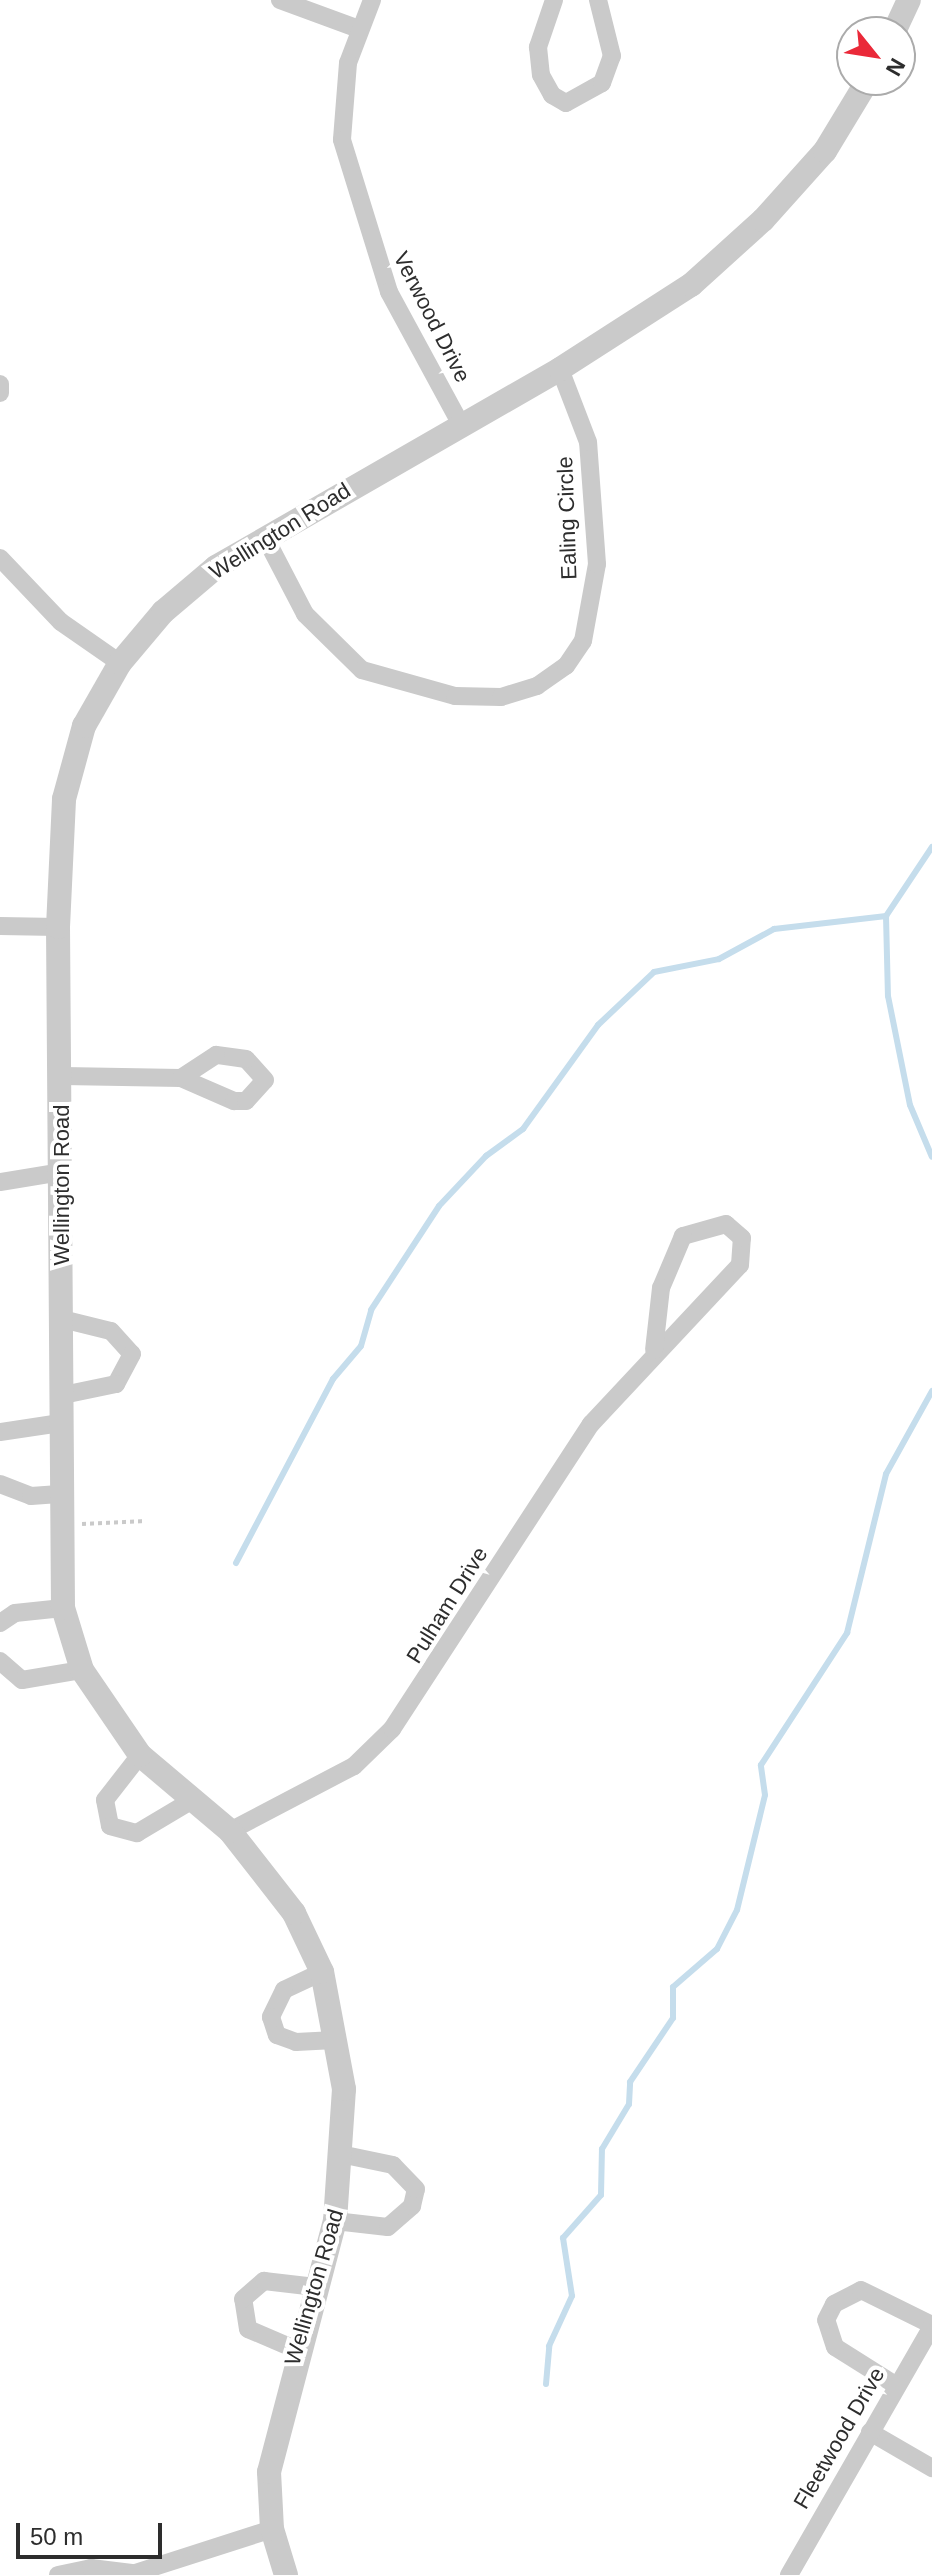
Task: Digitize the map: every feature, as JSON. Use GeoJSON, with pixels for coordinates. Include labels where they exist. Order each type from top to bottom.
{"type":"FeatureCollection","features":[{"type":"Feature","properties":{"kind":"street"},"geometry":{"type":"LineString","coordinates":[[280,0],[359,29]]}},
{"type":"Feature","properties":{"kind":"street","name":"Verwood Drive"},"geometry":{"type":"LineString","coordinates":[[372,0],[359,29],[343,89],[342,140],[353,191],[389,292],[460,423]]}},
{"type":"Feature","properties":{"kind":"street"},"geometry":{"type":"LineString","coordinates":[[554,0],[539,61],[552,95],[566,103],[602,83],[612,56],[598,0]]}},
{"type":"Feature","properties":{"kind":"street","name":"Wellington Road"},"geometry":{"type":"LineString","coordinates":[[286,2575],[272,2529],[269,2472],[297,2350],[335,2221],[345,2155],[335,2040],[322,1972],[294,1913],[230,1831],[140,1755],[82,1670],[63,1608],[59,1494],[63,1395],[63,1076],[58,927],[64,799],[84,726],[120,663],[163,612],[216,567],[460,423],[560,369],[691,285],[763,220],[825,151],[858,96]]}},
{"type":"Feature","properties":{"kind":"street","name":"Ealing Circle"},"geometry":{"type":"LineString","coordinates":[[266,539],[305,614],[362,670],[455,696],[501,697],[537,686],[566,666],[583,641],[597,564],[588,442],[560,369]]}},
{"type":"Feature","properties":{"kind":"street"},"geometry":{"type":"LineString","coordinates":[[0,384],[0,393]]}},
{"type":"Feature","properties":{"kind":"street"},"geometry":{"type":"LineString","coordinates":[[0,558],[61,622],[120,663]]}},
{"type":"Feature","properties":{"kind":"street"},"geometry":{"type":"LineString","coordinates":[[0,926],[58,927]]}},
{"type":"Feature","properties":{"kind":"street"},"geometry":{"type":"LineString","coordinates":[[63,1076],[181,1078]]}},
{"type":"Feature","properties":{"kind":"street"},"geometry":{"type":"LineString","coordinates":[[0,1182],[62,1172]]}},
{"type":"Feature","properties":{"kind":"street","name":"Pulham Drive"},"geometry":{"type":"LineString","coordinates":[[230,1831],[354,1766],[392,1729],[591,1424],[654,1350],[724,1290],[740,1265],[742,1238],[726,1224],[683,1236],[661,1288],[654,1350]]}},
{"type":"Feature","properties":{"kind":"street"},"geometry":{"type":"LineString","coordinates":[[62,1319],[111,1331],[132,1354],[116,1384],[63,1395]]}},
{"type":"Feature","properties":{"kind":"street"},"geometry":{"type":"LineString","coordinates":[[0,1432],[60,1423]]}},
{"type":"Feature","properties":{"kind":"street"},"geometry":{"type":"LineString","coordinates":[[0,1484],[31,1496],[59,1494]]}},
{"type":"Feature","properties":{"kind":"street"},"geometry":{"type":"LineString","coordinates":[[0,1623],[15,1613],[63,1608]]}},
{"type":"Feature","properties":{"kind":"street"},"geometry":{"type":"LineString","coordinates":[[0,1661],[22,1680],[82,1670]]}},
{"type":"Feature","properties":{"kind":"street"},"geometry":{"type":"LineString","coordinates":[[140,1755],[105,1800],[110,1826],[137,1833],[191,1801]]}},
{"type":"Feature","properties":{"kind":"street"},"geometry":{"type":"LineString","coordinates":[[322,1972],[276,2002],[277,2035],[335,2040]]}},
{"type":"Feature","properties":{"kind":"street"},"geometry":{"type":"LineString","coordinates":[[335,2221],[388,2227],[412,2206],[416,2189],[393,2165],[345,2155]]}},
{"type":"Feature","properties":{"kind":"street"},"geometry":{"type":"LineString","coordinates":[[297,2350],[273,2346],[248,2329],[243,2299],[264,2281],[316,2287]]}},
{"type":"Feature","properties":{"kind":"street"},"geometry":{"type":"LineString","coordinates":[[897,2386],[835,2347],[826,2320],[834,2304],[861,2290],[932,2326]]}},
{"type":"Feature","properties":{"kind":"street","name":"Fleetwood Drive"},"geometry":{"type":"LineString","coordinates":[[789,2575],[932,2326]]}},
{"type":"Feature","properties":{"kind":"street"},"geometry":{"type":"LineString","coordinates":[[870,2432],[932,2468]]}},
{"type":"Feature","properties":{"kind":"street"},"geometry":{"type":"LineString","coordinates":[[58,2575],[91,2568],[130,2574],[272,2529]]}},
{"type":"Feature","properties":{"kind":"path"},"geometry":{"type":"LineString","coordinates":[[59,1525],[146,1521]]}},
{"type":"Feature","properties":{"kind":"waterway"},"geometry":{"type":"LineString","coordinates":[[932,847],[886,916],[888,996],[910,1105],[932,1157]]}},
{"type":"Feature","properties":{"kind":"waterway"},"geometry":{"type":"LineString","coordinates":[[236,1563],[333,1379],[361,1346],[371,1310],[439,1206],[486,1156],[523,1129],[598,1025],[654,972],[719,959],[774,929],[886,916]]}},
{"type":"Feature","properties":{"kind":"waterway"},"geometry":{"type":"LineString","coordinates":[[546,2384],[549,2346],[572,2296],[563,2238],[601,2195],[602,2149],[629,2104],[630,2082],[673,2018],[673,1987],[717,1949],[737,1910],[765,1795],[761,1765],[847,1633],[886,1474],[932,1391]]}}]}
